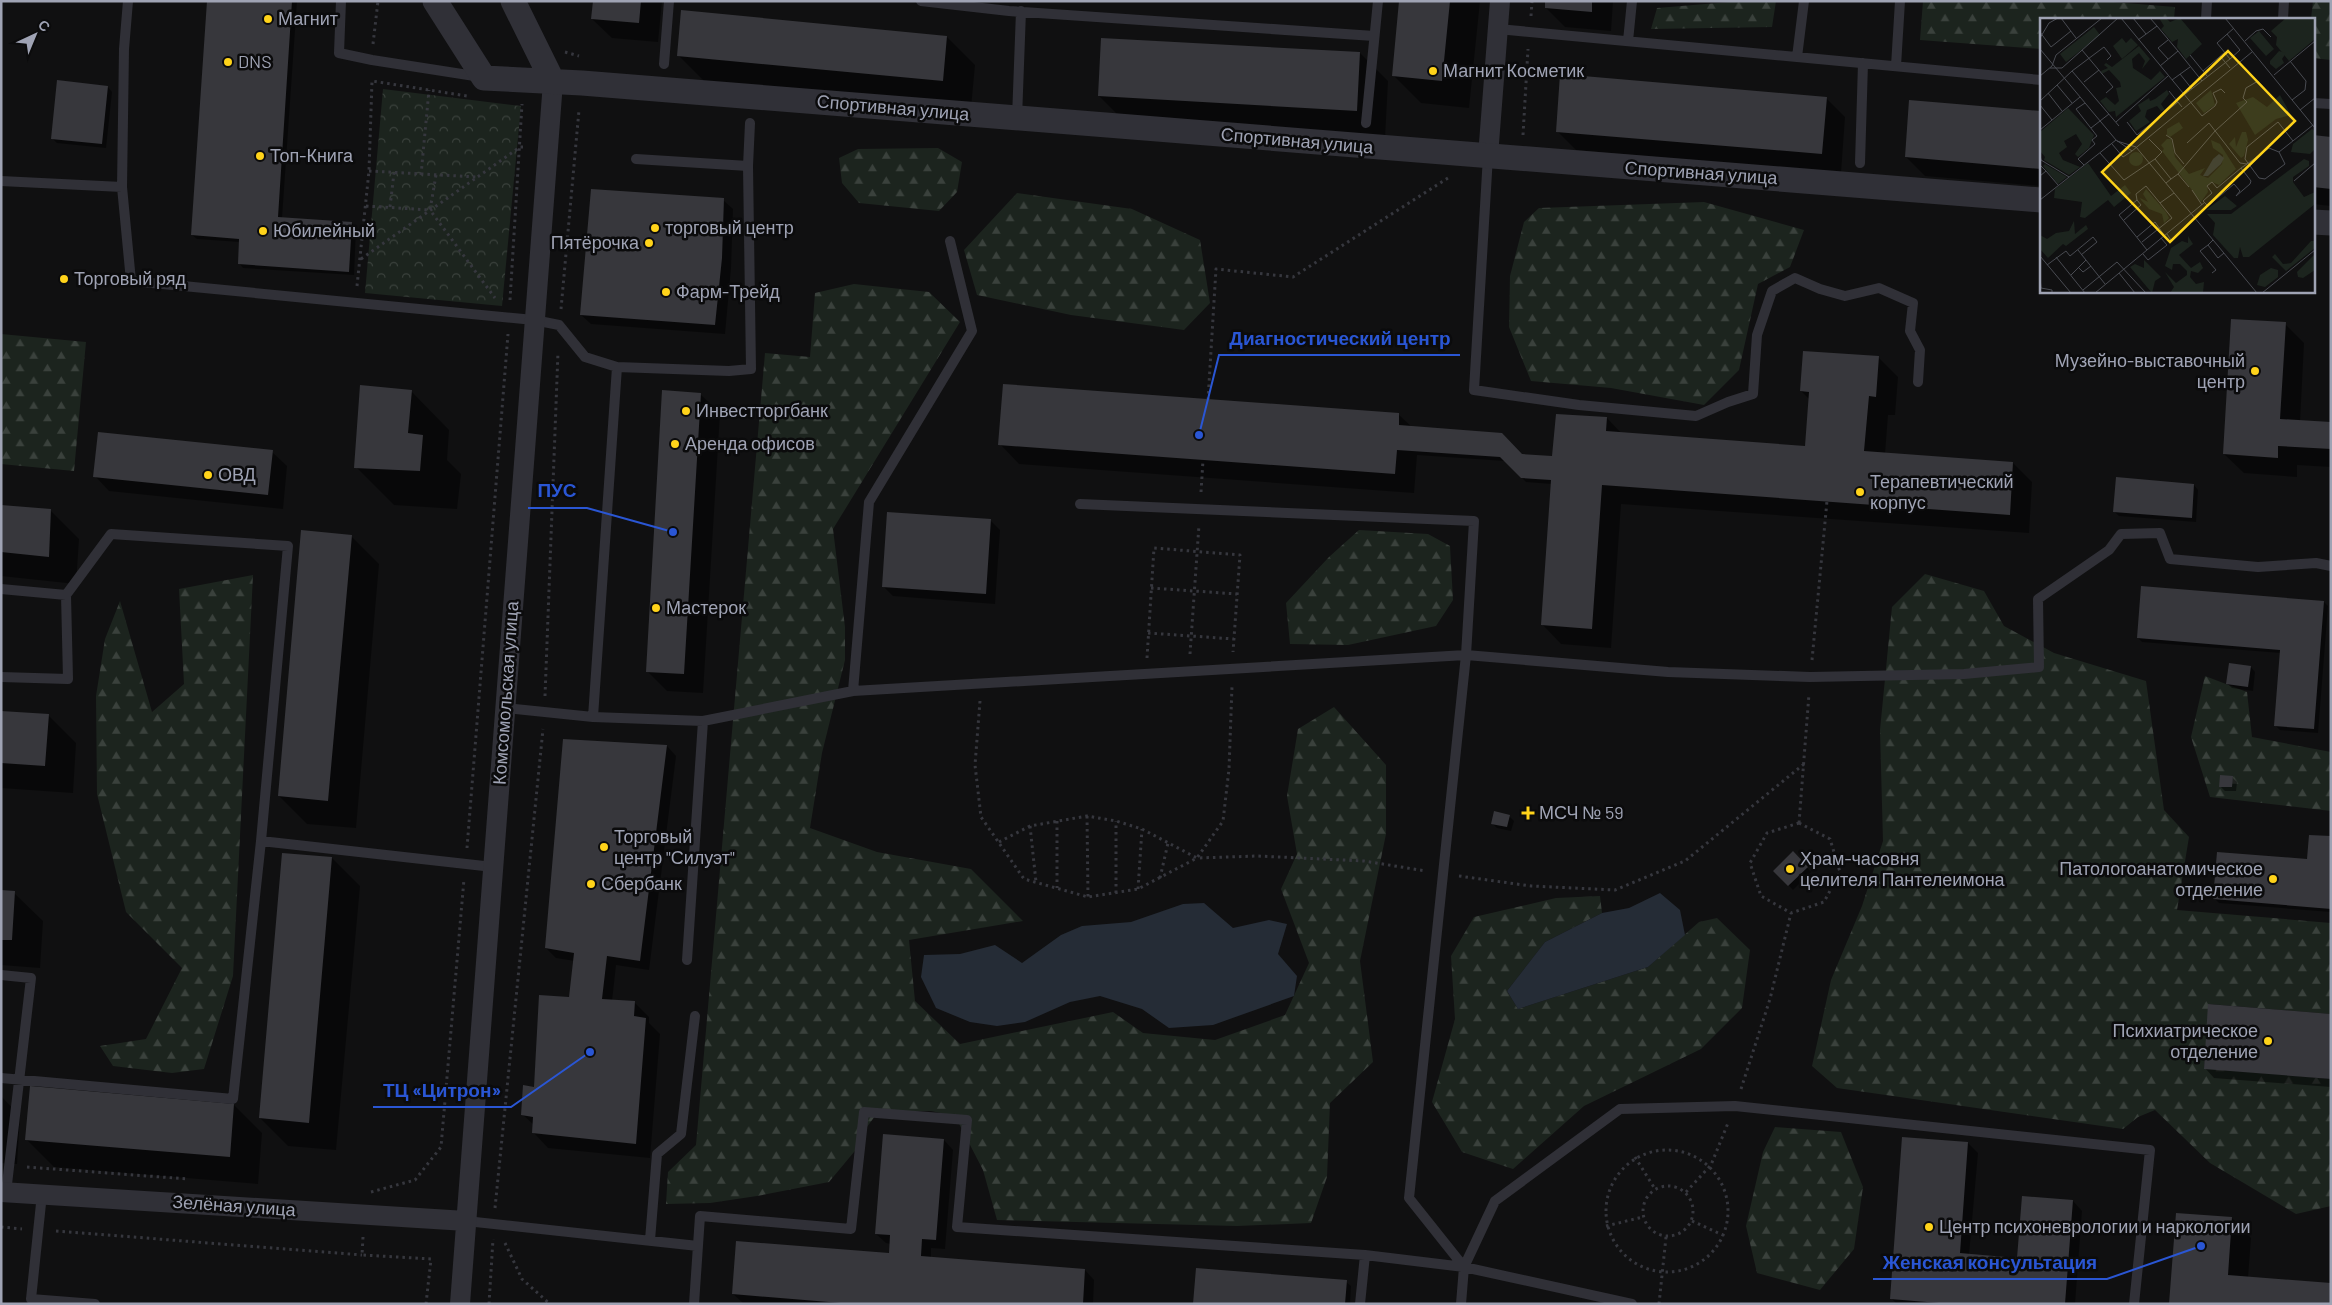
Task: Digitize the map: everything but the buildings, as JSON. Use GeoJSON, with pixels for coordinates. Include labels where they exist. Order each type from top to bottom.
{"type":"FeatureCollection","features":[{"type":"Feature","properties":{"kind":"street"},"geometry":{"type":"LineString","coordinates":[[435,1],[480,87],[553,82],[512,1]]}},
{"type":"Feature","properties":{"kind":"street"},"geometry":{"type":"LineString","coordinates":[[1488,156],[1500,1]]}},
{"type":"Feature","properties":{"kind":"street","name":"Спортивная улица"},"geometry":{"type":"LineString","coordinates":[[553,82],[2040,200]]}},
{"type":"Feature","properties":{"kind":"street","name":"Комсомольская улица"},"geometry":{"type":"LineString","coordinates":[[460,1304],[553,82]]}},
{"type":"Feature","properties":{"kind":"street"},"geometry":{"type":"LineString","coordinates":[[2314,222],[2331,223]]}},
{"type":"Feature","properties":{"kind":"street","name":"Зелёная улица"},"geometry":{"type":"LineString","coordinates":[[4,1193],[466,1221]]}},
{"type":"Feature","properties":{"kind":"lane"},"geometry":{"type":"LineString","coordinates":[[128,1],[124,49],[122,187],[131,280],[534,320],[559,325],[585,357],[617,367],[729,371],[751,369],[748,166],[750,123]]}},
{"type":"Feature","properties":{"kind":"lane"},"geometry":{"type":"LineString","coordinates":[[341,1],[339,53],[480,87]]}},
{"type":"Feature","properties":{"kind":"lane"},"geometry":{"type":"LineString","coordinates":[[664,64],[669,1]]}},
{"type":"Feature","properties":{"kind":"lane"},"geometry":{"type":"LineString","coordinates":[[921,1],[1022,11],[1374,36]]}},
{"type":"Feature","properties":{"kind":"lane"},"geometry":{"type":"LineString","coordinates":[[1366,123],[1378,1]]}},
{"type":"Feature","properties":{"kind":"lane"},"geometry":{"type":"LineString","coordinates":[[1628,42],[1632,1]]}},
{"type":"Feature","properties":{"kind":"lane"},"geometry":{"type":"LineString","coordinates":[[1797,57],[1804,1]]}},
{"type":"Feature","properties":{"kind":"lane"},"geometry":{"type":"LineString","coordinates":[[1896,66],[1900,1]]}},
{"type":"Feature","properties":{"kind":"lane"},"geometry":{"type":"LineString","coordinates":[[2206,18],[2207,1]]}},
{"type":"Feature","properties":{"kind":"lane"},"geometry":{"type":"LineString","coordinates":[[2283,18],[2284,1]]}},
{"type":"Feature","properties":{"kind":"lane"},"geometry":{"type":"LineString","coordinates":[[1016,118],[1022,11]]}},
{"type":"Feature","properties":{"kind":"lane"},"geometry":{"type":"LineString","coordinates":[[1498,29],[2040,80]]}},
{"type":"Feature","properties":{"kind":"lane"},"geometry":{"type":"LineString","coordinates":[[1860,162],[1863,63]]}},
{"type":"Feature","properties":{"kind":"lane"},"geometry":{"type":"LineString","coordinates":[[2314,103],[2331,104]]}},
{"type":"Feature","properties":{"kind":"lane"},"geometry":{"type":"LineString","coordinates":[[1488,156],[1474,390],[1579,405],[1696,416],[1728,402],[1753,394],[1757,335],[1772,291],[1795,278],[1820,289],[1845,296],[1879,288],[1913,303],[1910,331],[1920,350],[1918,382]]}},
{"type":"Feature","properties":{"kind":"lane"},"geometry":{"type":"LineString","coordinates":[[636,158],[748,166]]}},
{"type":"Feature","properties":{"kind":"lane"},"geometry":{"type":"LineString","coordinates":[[1,181],[122,187]]}},
{"type":"Feature","properties":{"kind":"lane"},"geometry":{"type":"LineString","coordinates":[[853,691],[869,502],[972,331],[950,241]]}},
{"type":"Feature","properties":{"kind":"lane"},"geometry":{"type":"LineString","coordinates":[[593,717],[617,367]]}},
{"type":"Feature","properties":{"kind":"lane"},"geometry":{"type":"LineString","coordinates":[[1080,504],[1474,521],[1466,654],[1409,1198],[1464,1267]]}},
{"type":"Feature","properties":{"kind":"lane"},"geometry":{"type":"LineString","coordinates":[[505,708],[593,717],[703,721],[853,691],[1466,654],[1668,672],[1810,677],[1974,673],[2039,666],[2038,599],[2109,550],[2121,534],[2160,533],[2170,559],[2258,567],[2316,563],[2331,566]]}},
{"type":"Feature","properties":{"kind":"lane"},"geometry":{"type":"LineString","coordinates":[[1,677],[68,679],[66,595],[111,534],[288,546],[261,841],[233,1099],[1,1078]]}},
{"type":"Feature","properties":{"kind":"lane"},"geometry":{"type":"LineString","coordinates":[[1,589],[66,595]]}},
{"type":"Feature","properties":{"kind":"lane"},"geometry":{"type":"LineString","coordinates":[[687,960],[703,721]]}},
{"type":"Feature","properties":{"kind":"lane"},"geometry":{"type":"LineString","coordinates":[[261,841],[493,867]]}},
{"type":"Feature","properties":{"kind":"lane"},"geometry":{"type":"LineString","coordinates":[[1,975],[32,978],[10,1165],[4,1193]]}},
{"type":"Feature","properties":{"kind":"lane"},"geometry":{"type":"LineString","coordinates":[[650,1240],[657,1154],[681,1134],[695,1016]]}},
{"type":"Feature","properties":{"kind":"lane"},"geometry":{"type":"LineString","coordinates":[[1461,1304],[1464,1267],[1495,1201],[1620,1109],[1735,1106],[2150,1150],[2134,1304]]}},
{"type":"Feature","properties":{"kind":"lane"},"geometry":{"type":"LineString","coordinates":[[694,1304],[700,1216],[851,1229],[864,1112],[966,1120],[957,1226],[1365,1255],[1464,1267],[1632,1304]]}},
{"type":"Feature","properties":{"kind":"lane"},"geometry":{"type":"LineString","coordinates":[[42,1194],[31,1300],[96,1304]]}},
{"type":"Feature","properties":{"kind":"lane"},"geometry":{"type":"LineString","coordinates":[[466,1221],[698,1246]]}},
{"type":"Feature","properties":{"kind":"lane"},"geometry":{"type":"LineString","coordinates":[[1360,1304],[1365,1255]]}},
{"type":"Feature","properties":{"kind":"path"},"geometry":{"type":"LineString","coordinates":[[372,60],[378,1]]}},
{"type":"Feature","properties":{"kind":"path"},"geometry":{"type":"LineString","coordinates":[[1523,136],[1532,1]]}},
{"type":"Feature","properties":{"kind":"path"},"geometry":{"type":"LineString","coordinates":[[356,302],[369,171],[372,81],[430,90],[480,87]]}},
{"type":"Feature","properties":{"kind":"path"},"geometry":{"type":"LineString","coordinates":[[421,174],[430,90]]}},
{"type":"Feature","properties":{"kind":"path"},"geometry":{"type":"LineString","coordinates":[[362,1255],[366,1193],[415,1180],[441,1147],[466,864],[509,317],[522,104],[513,102]]}},
{"type":"Feature","properties":{"kind":"path"},"geometry":{"type":"LineString","coordinates":[[489,1304],[494,1224],[545,712],[559,325],[578,110],[587,110]]}},
{"type":"Feature","properties":{"kind":"path"},"geometry":{"type":"LineString","coordinates":[[360,259],[520,147]]}},
{"type":"Feature","properties":{"kind":"path"},"geometry":{"type":"LineString","coordinates":[[369,171],[476,178]]}},
{"type":"Feature","properties":{"kind":"path"},"geometry":{"type":"LineString","coordinates":[[390,207],[394,173]]}},
{"type":"Feature","properties":{"kind":"path"},"geometry":{"type":"LineString","coordinates":[[436,175],[430,210],[509,317]]}},
{"type":"Feature","properties":{"kind":"path"},"geometry":{"type":"LineString","coordinates":[[1208,400],[1216,269],[1293,277],[1451,176],[1441,175]]}},
{"type":"Feature","properties":{"kind":"path"},"geometry":{"type":"LineString","coordinates":[[366,206],[430,210]]}},
{"type":"Feature","properties":{"kind":"path"},"geometry":{"type":"LineString","coordinates":[[1189,671],[1203,460]]}},
{"type":"Feature","properties":{"kind":"path"},"geometry":{"type":"LineString","coordinates":[[982,683],[975,765],[981,817],[1024,879],[1088,897],[1138,889],[1197,858],[1223,821],[1229,769],[1232,668],[1240,554],[1154,548],[1146,674]]}},
{"type":"Feature","properties":{"kind":"path"},"geometry":{"type":"LineString","coordinates":[[1152,588],[1237,594]]}},
{"type":"Feature","properties":{"kind":"path"},"geometry":{"type":"LineString","coordinates":[[1148,633],[1234,639]]}},
{"type":"Feature","properties":{"kind":"path"},"geometry":{"type":"LineString","coordinates":[[999,842],[1030,826],[1087,816],[1116,821],[1142,829],[1197,858],[1258,856],[1364,861],[1532,886],[1614,890],[1685,861],[1804,764]]}},
{"type":"Feature","properties":{"kind":"path"},"geometry":{"type":"LineString","coordinates":[[1087,816],[1088,897]]}},
{"type":"Feature","properties":{"kind":"path"},"geometry":{"type":"LineString","coordinates":[[1057,821],[1057,888]]}},
{"type":"Feature","properties":{"kind":"path"},"geometry":{"type":"LineString","coordinates":[[1116,821],[1116,893]]}},
{"type":"Feature","properties":{"kind":"path"},"geometry":{"type":"LineString","coordinates":[[1799,823],[1830,839],[1840,872],[1824,902],[1791,912],[1761,896],[1750,863],[1766,833],[1799,823]]}},
{"type":"Feature","properties":{"kind":"path"},"geometry":{"type":"LineString","coordinates":[[1030,826],[1036,882]]}},
{"type":"Feature","properties":{"kind":"path"},"geometry":{"type":"LineString","coordinates":[[1138,889],[1142,829]]}},
{"type":"Feature","properties":{"kind":"path"},"geometry":{"type":"LineString","coordinates":[[1160,878],[1168,843]]}},
{"type":"Feature","properties":{"kind":"path"},"geometry":{"type":"LineString","coordinates":[[1686,1192],[1711,1165],[1735,1106],[1770,999],[1791,912]]}},
{"type":"Feature","properties":{"kind":"path"},"geometry":{"type":"LineString","coordinates":[[1675,1148],[1711,1165],[1729,1199],[1725,1236],[1698,1266],[1662,1273],[1625,1256],[1606,1226],[1609,1189],[1635,1157],[1675,1148]]}},
{"type":"Feature","properties":{"kind":"path"},"geometry":{"type":"LineString","coordinates":[[1635,1157],[1655,1188]]}},
{"type":"Feature","properties":{"kind":"path"},"geometry":{"type":"LineString","coordinates":[[10,1165],[198,1180]]}},
{"type":"Feature","properties":{"kind":"path"},"geometry":{"type":"LineString","coordinates":[[1671,1185],[1686,1192],[1694,1206],[1692,1222],[1681,1234],[1666,1237],[1650,1230],[1643,1217],[1644,1202],[1655,1188],[1671,1185]]}},
{"type":"Feature","properties":{"kind":"path"},"geometry":{"type":"LineString","coordinates":[[1606,1226],[1643,1217]]}},
{"type":"Feature","properties":{"kind":"path"},"geometry":{"type":"LineString","coordinates":[[1692,1222],[1725,1236]]}},
{"type":"Feature","properties":{"kind":"path"},"geometry":{"type":"LineString","coordinates":[[494,1224],[522,1279],[550,1304]]}},
{"type":"Feature","properties":{"kind":"path"},"geometry":{"type":"LineString","coordinates":[[1,1227],[431,1259],[426,1304]]}},
{"type":"Feature","properties":{"kind":"path"},"geometry":{"type":"LineString","coordinates":[[1659,1304],[1666,1237]]}},
{"type":"Feature","properties":{"kind":"green space"},"geometry":{"type":"Polygon","coordinates":[[[1742,1],[1776,1],[1772,27],[1651,29],[1657,8],[1742,1]]]}},
{"type":"Feature","properties":{"kind":"green space"},"geometry":{"type":"Polygon","coordinates":[[[1923,1],[2101,1],[2175,7],[2174,18],[2040,18],[2040,49],[1920,40],[1923,1]]]}},
{"type":"Feature","properties":{"kind":"green space"},"geometry":{"type":"Polygon","coordinates":[[[2313,1],[2331,1],[2331,60],[2314,58],[2314,18],[2311,18],[2313,1]]]}},
{"type":"Feature","properties":{"kind":"green space"},"geometry":{"type":"Polygon","coordinates":[[[383,89],[521,106],[502,306],[365,293],[383,89]]]}},
{"type":"Feature","properties":{"kind":"green space"},"geometry":{"type":"Polygon","coordinates":[[[938,148],[962,162],[957,192],[939,211],[859,203],[842,183],[839,158],[858,149],[938,148]]]}},
{"type":"Feature","properties":{"kind":"green space"},"geometry":{"type":"Polygon","coordinates":[[[1017,193],[1132,209],[1200,240],[1210,303],[1184,330],[1071,315],[977,295],[964,250],[1017,193]]]}},
{"type":"Feature","properties":{"kind":"green space"},"geometry":{"type":"Polygon","coordinates":[[[1704,202],[1804,230],[1790,267],[1758,284],[1739,370],[1704,405],[1611,388],[1531,381],[1509,327],[1510,276],[1524,222],[1539,208],[1704,202]]]}},
{"type":"Feature","properties":{"kind":"green space"},"geometry":{"type":"Polygon","coordinates":[[[854,284],[929,292],[960,322],[833,529],[845,627],[845,660],[822,753],[810,828],[877,852],[971,869],[1023,921],[909,940],[915,1001],[960,1044],[1113,1012],[1143,1033],[1215,1040],[1285,1015],[1309,963],[1281,889],[1297,854],[1287,796],[1298,729],[1334,707],[1386,765],[1386,834],[1360,961],[1373,1062],[1330,1103],[1327,1177],[1311,1223],[1237,1226],[997,1220],[983,1170],[955,1116],[931,1111],[878,1112],[864,1131],[859,1146],[829,1182],[710,1203],[666,1204],[668,1172],[696,1145],[765,353],[810,357],[815,293],[854,284]]]}},
{"type":"Feature","properties":{"kind":"green space"},"geometry":{"type":"Polygon","coordinates":[[[1,334],[86,342],[74,471],[1,464],[1,334]]]}},
{"type":"Feature","properties":{"kind":"green space"},"geometry":{"type":"Polygon","coordinates":[[[1359,530],[1428,534],[1450,546],[1453,600],[1436,626],[1348,645],[1290,644],[1286,603],[1329,557],[1359,530]]]}},
{"type":"Feature","properties":{"kind":"green space"},"geometry":{"type":"Polygon","coordinates":[[[1925,574],[1984,591],[2004,626],[2054,653],[2146,681],[2164,810],[2189,837],[2177,910],[2331,923],[2331,1014],[2209,1004],[2204,1068],[2331,1079],[2331,1206],[2296,1214],[2210,1163],[2155,1110],[2138,1117],[2123,1129],[1837,1088],[1812,1066],[1831,980],[1862,906],[1883,841],[1880,730],[1892,607],[1925,574]]]}},
{"type":"Feature","properties":{"kind":"green space"},"geometry":{"type":"Polygon","coordinates":[[[253,575],[233,976],[204,1069],[172,1073],[113,1066],[100,1046],[146,1039],[182,968],[126,912],[97,794],[96,696],[105,639],[120,601],[152,712],[184,684],[179,589],[253,575]]]}},
{"type":"Feature","properties":{"kind":"green space"},"geometry":{"type":"Polygon","coordinates":[[[2205,676],[2247,692],[2252,737],[2331,752],[2331,811],[2210,797],[2191,737],[2205,676]]]}},
{"type":"Feature","properties":{"kind":"green space"},"geometry":{"type":"Polygon","coordinates":[[[1600,896],[1602,913],[1545,942],[1507,991],[1518,1009],[1648,967],[1699,922],[1717,918],[1750,950],[1742,1008],[1701,1049],[1584,1106],[1513,1169],[1462,1152],[1432,1102],[1455,1019],[1451,956],[1474,917],[1556,898],[1600,896]]]}},
{"type":"Feature","properties":{"kind":"green space"},"geometry":{"type":"Polygon","coordinates":[[[1775,1127],[1841,1132],[1863,1187],[1854,1249],[1820,1290],[1757,1273],[1746,1226],[1763,1152],[1775,1127]]]}},
{"type":"Feature","properties":{"kind":"shaded area"},"geometry":{"type":"Polygon","coordinates":[[[1660,893],[1680,910],[1685,935],[1648,967],[1518,1009],[1507,991],[1545,942],[1602,913],[1629,908],[1660,893]]]}},
{"type":"Feature","properties":{"kind":"shaded area"},"geometry":{"type":"Polygon","coordinates":[[[1204,903],[1233,928],[1269,920],[1287,924],[1278,954],[1297,976],[1294,996],[1213,1025],[1169,1028],[1142,1009],[1100,996],[1070,1002],[1025,1022],[997,1026],[970,1022],[936,1008],[921,977],[924,955],[960,954],[995,945],[1022,963],[1061,935],[1082,926],[1131,922],[1183,904],[1204,903]]]}},
{"type":"Feature","properties":{"kind":"place","name":"Магнит"},"geometry":{"type":"Point","coordinates":[268,19]}},
{"type":"Feature","properties":{"kind":"place","name":"DNS"},"geometry":{"type":"Point","coordinates":[228,62]}},
{"type":"Feature","properties":{"kind":"place","name":"Магнит Косметик"},"geometry":{"type":"Point","coordinates":[1433,71]}},
{"type":"Feature","properties":{"kind":"place","name":"Топ-Книга"},"geometry":{"type":"Point","coordinates":[260,156]}},
{"type":"Feature","properties":{"kind":"place","name":"торговый центр"},"geometry":{"type":"Point","coordinates":[655,228]}},
{"type":"Feature","properties":{"kind":"place","name":"Юбилейный"},"geometry":{"type":"Point","coordinates":[263,231]}},
{"type":"Feature","properties":{"kind":"place","name":"Пятёрочка"},"geometry":{"type":"Point","coordinates":[649,243]}},
{"type":"Feature","properties":{"kind":"place","name":"Торговый ряд"},"geometry":{"type":"Point","coordinates":[64,279]}},
{"type":"Feature","properties":{"kind":"place","name":"Фарм-Трейд"},"geometry":{"type":"Point","coordinates":[666,292]}},
{"type":"Feature","properties":{"kind":"place","name":"Музейно-выставочный центр"},"geometry":{"type":"Point","coordinates":[2255,371]}},
{"type":"Feature","properties":{"kind":"place","name":"Инвестторгбанк"},"geometry":{"type":"Point","coordinates":[686,411]}},
{"type":"Feature","properties":{"kind":"place","name":"Диагностический центр"},"geometry":{"type":"Point","coordinates":[1199,435]}},
{"type":"Feature","properties":{"kind":"place","name":"Аренда офисов"},"geometry":{"type":"Point","coordinates":[675,444]}},
{"type":"Feature","properties":{"kind":"place","name":"ОВД"},"geometry":{"type":"Point","coordinates":[208,475]}},
{"type":"Feature","properties":{"kind":"place","name":"Терапевтический корпус"},"geometry":{"type":"Point","coordinates":[1860,492]}},
{"type":"Feature","properties":{"kind":"place","name":"ПУС"},"geometry":{"type":"Point","coordinates":[673,532]}},
{"type":"Feature","properties":{"kind":"place","name":"Мастерок"},"geometry":{"type":"Point","coordinates":[656,608]}},
{"type":"Feature","properties":{"kind":"place","name":"МСЧ № 59"},"geometry":{"type":"Point","coordinates":[1528,813]}},
{"type":"Feature","properties":{"kind":"place","name":"Торговый центр \"Силуэт\""},"geometry":{"type":"Point","coordinates":[604,847]}},
{"type":"Feature","properties":{"kind":"place","name":"Храм-часовня целителя Пантелеимона"},"geometry":{"type":"Point","coordinates":[1790,869]}},
{"type":"Feature","properties":{"kind":"place","name":"Патологоанатомическое отделение"},"geometry":{"type":"Point","coordinates":[2273,879]}},
{"type":"Feature","properties":{"kind":"place","name":"Сбербанк"},"geometry":{"type":"Point","coordinates":[591,884]}},
{"type":"Feature","properties":{"kind":"place","name":"Психиатрическое отделение"},"geometry":{"type":"Point","coordinates":[2268,1041]}},
{"type":"Feature","properties":{"kind":"place","name":"ТЦ «Цитрон»"},"geometry":{"type":"Point","coordinates":[590,1052]}},
{"type":"Feature","properties":{"kind":"place","name":"Центр психоневрологии и наркологии"},"geometry":{"type":"Point","coordinates":[1929,1227]}},
{"type":"Feature","properties":{"kind":"place","name":"Женская консультация"},"geometry":{"type":"Point","coordinates":[2201,1246]}}]}
